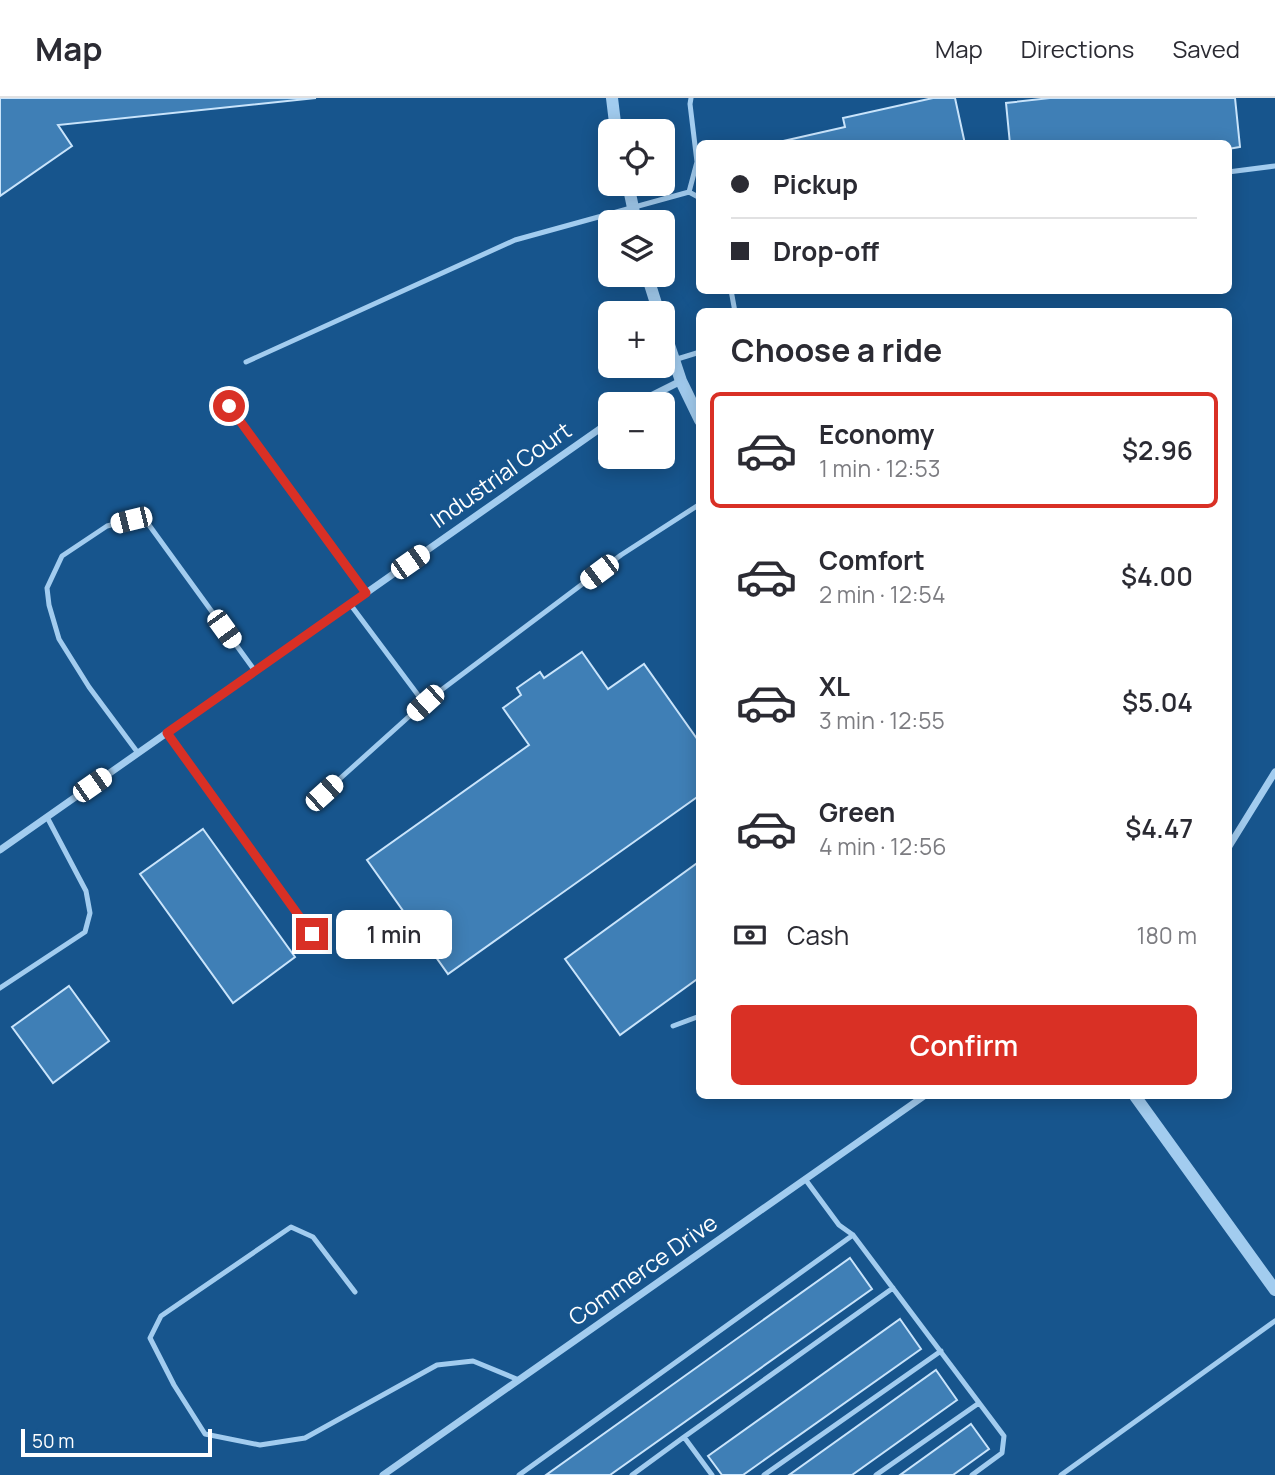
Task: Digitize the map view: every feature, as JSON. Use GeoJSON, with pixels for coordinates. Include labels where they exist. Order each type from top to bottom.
{"type":"FeatureCollection","features":[{"type":"Feature","properties":{"kind":"street"},"geometry":{"type":"LineString","coordinates":[[612,98],[615,119]]}},
{"type":"Feature","properties":{"kind":"street"},"geometry":{"type":"LineString","coordinates":[[630,196],[633,208]]}},
{"type":"Feature","properties":{"kind":"street"},"geometry":{"type":"LineString","coordinates":[[675,363],[696,412]]}},
{"type":"Feature","properties":{"kind":"street"},"geometry":{"type":"LineString","coordinates":[[659,392],[681,381]]}},
{"type":"Feature","properties":{"kind":"street","name":"Industrial Court"},"geometry":{"type":"LineString","coordinates":[[0,850],[598,430]]}},
{"type":"Feature","properties":{"kind":"street"},"geometry":{"type":"LineString","coordinates":[[1232,842],[1275,772]]}},
{"type":"Feature","properties":{"kind":"street","name":"Commerce Drive"},"geometry":{"type":"LineString","coordinates":[[383,1475],[920,1099]]}},
{"type":"Feature","properties":{"kind":"street"},"geometry":{"type":"LineString","coordinates":[[1137,1099],[1275,1290]]}},
{"type":"Feature","properties":{"kind":"lane"},"geometry":{"type":"LineString","coordinates":[[691,98],[696,154]]}},
{"type":"Feature","properties":{"kind":"lane"},"geometry":{"type":"LineString","coordinates":[[689,192],[696,166]]}},
{"type":"Feature","properties":{"kind":"lane"},"geometry":{"type":"LineString","coordinates":[[1232,171],[1275,166]]}},
{"type":"Feature","properties":{"kind":"lane"},"geometry":{"type":"LineString","coordinates":[[246,362],[515,240],[689,192],[696,196]]}},
{"type":"Feature","properties":{"kind":"lane"},"geometry":{"type":"LineString","coordinates":[[675,360],[696,353]]}},
{"type":"Feature","properties":{"kind":"lane"},"geometry":{"type":"LineString","coordinates":[[229,406],[366,593]]}},
{"type":"Feature","properties":{"kind":"lane"},"geometry":{"type":"LineString","coordinates":[[324,793],[425,703],[621,555],[696,507]]}},
{"type":"Feature","properties":{"kind":"lane"},"geometry":{"type":"LineString","coordinates":[[138,753],[89,687],[59,639],[47,588],[62,556],[107,526],[131,520],[149,524],[255,671]]}},
{"type":"Feature","properties":{"kind":"lane"},"geometry":{"type":"LineString","coordinates":[[350,604],[425,703]]}},
{"type":"Feature","properties":{"kind":"lane"},"geometry":{"type":"LineString","coordinates":[[167,733],[312,934]]}},
{"type":"Feature","properties":{"kind":"lane"},"geometry":{"type":"LineString","coordinates":[[0,988],[85,932],[90,913],[86,891],[47,817]]}},
{"type":"Feature","properties":{"kind":"lane"},"geometry":{"type":"LineString","coordinates":[[673,1026],[696,1017]]}},
{"type":"Feature","properties":{"kind":"lane"},"geometry":{"type":"LineString","coordinates":[[805,1179],[839,1226],[853,1235],[1004,1436],[1002,1453],[972,1475]]}},
{"type":"Feature","properties":{"kind":"lane"},"geometry":{"type":"LineString","coordinates":[[355,1292],[313,1237],[291,1227],[161,1316],[150,1338],[174,1385],[205,1434],[260,1446],[304,1438],[437,1365],[474,1361],[519,1380]]}},
{"type":"Feature","properties":{"kind":"lane"},"geometry":{"type":"LineString","coordinates":[[519,1475],[853,1235]]}},
{"type":"Feature","properties":{"kind":"lane"},"geometry":{"type":"LineString","coordinates":[[632,1475],[893,1288]]}},
{"type":"Feature","properties":{"kind":"lane"},"geometry":{"type":"LineString","coordinates":[[1061,1475],[1275,1321]]}},
{"type":"Feature","properties":{"kind":"lane"},"geometry":{"type":"LineString","coordinates":[[764,1475],[941,1352]]}},
{"type":"Feature","properties":{"kind":"lane"},"geometry":{"type":"LineString","coordinates":[[876,1475],[979,1403]]}},
{"type":"Feature","properties":{"kind":"lane"},"geometry":{"type":"LineString","coordinates":[[684,1437],[712,1475]]}},
{"type":"Feature","properties":{"kind":"building"},"geometry":{"type":"Polygon","coordinates":[[[0,98],[316,98],[58,125],[72,146],[0,196],[0,98]]]}},
{"type":"Feature","properties":{"kind":"building"},"geometry":{"type":"Polygon","coordinates":[[[933,98],[955,98],[964,140],[788,140],[845,127],[843,118],[933,98]]]}},
{"type":"Feature","properties":{"kind":"building"},"geometry":{"type":"Polygon","coordinates":[[[1050,98],[1235,98],[1240,147],[1232,148],[1232,140],[1010,140],[1006,103],[1050,98]]]}},
{"type":"Feature","properties":{"kind":"building"},"geometry":{"type":"Polygon","coordinates":[[[582,652],[608,689],[644,664],[696,737],[696,798],[448,974],[367,860],[529,745],[503,708],[521,695],[517,688],[540,672],[544,678],[582,652]]]}},
{"type":"Feature","properties":{"kind":"building"},"geometry":{"type":"Polygon","coordinates":[[[203,829],[295,957],[233,1003],[140,874],[203,829]]]}},
{"type":"Feature","properties":{"kind":"building"},"geometry":{"type":"Polygon","coordinates":[[[696,864],[696,980],[620,1035],[565,959],[696,864]]]}},
{"type":"Feature","properties":{"kind":"building"},"geometry":{"type":"Polygon","coordinates":[[[69,986],[109,1041],[53,1083],[12,1027],[69,986]]]}},
{"type":"Feature","properties":{"kind":"building"},"geometry":{"type":"Polygon","coordinates":[[[850,1258],[872,1289],[610,1475],[546,1475],[850,1258]]]}},
{"type":"Feature","properties":{"kind":"building"},"geometry":{"type":"Polygon","coordinates":[[[900,1319],[921,1349],[743,1475],[722,1475],[708,1456],[900,1319]]]}},
{"type":"Feature","properties":{"kind":"building"},"geometry":{"type":"Polygon","coordinates":[[[936,1370],[957,1400],[852,1475],[789,1475],[936,1370]]]}},
{"type":"Feature","properties":{"kind":"building"},"geometry":{"type":"Polygon","coordinates":[[[971,1424],[989,1449],[953,1475],[900,1475],[971,1424]]]}},
{"type":"Feature","properties":{"kind":"route"},"geometry":{"type":"LineString","coordinates":[[229,406],[366,593],[167,733],[312,934]]}}]}
